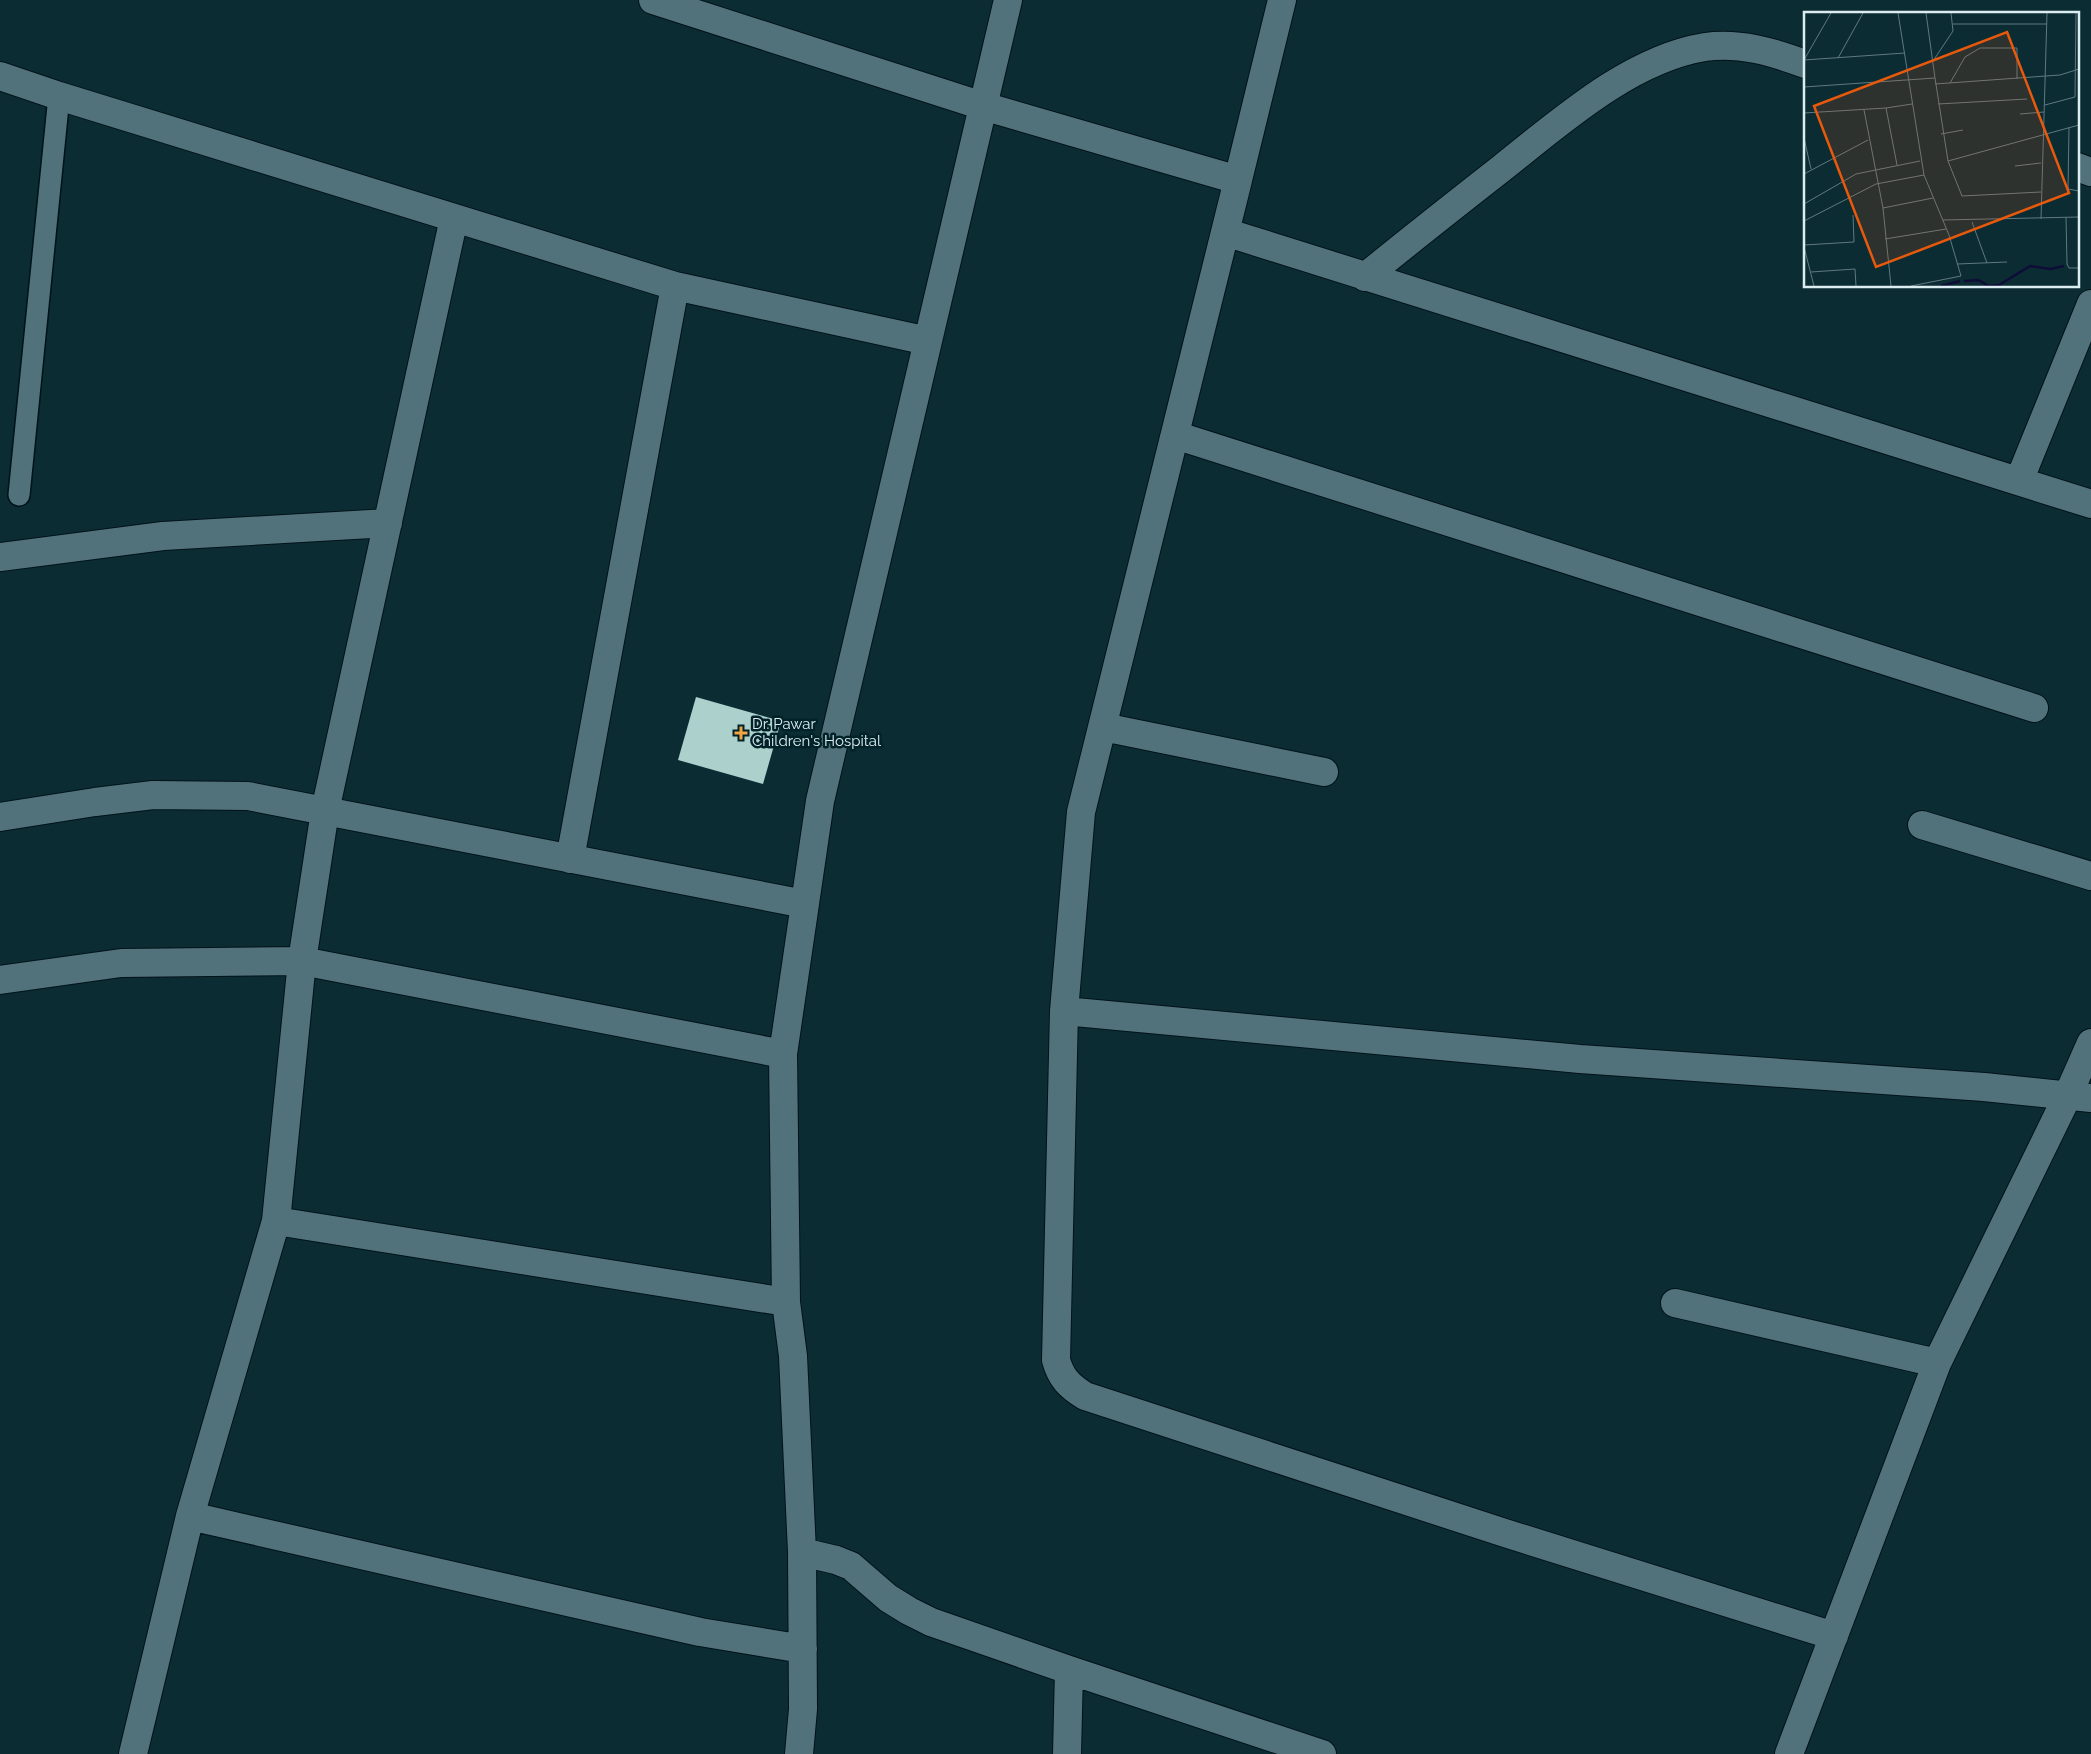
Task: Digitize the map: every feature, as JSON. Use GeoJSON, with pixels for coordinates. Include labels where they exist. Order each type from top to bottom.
{"type":"FeatureCollection","features":[{"type":"Feature","properties":{"kind":"street"},"geometry":{"type":"LineString","coordinates":[[653,0],[984,106],[1238,180]]}},
{"type":"Feature","properties":{"kind":"street"},"geometry":{"type":"LineString","coordinates":[[799,1754],[803,1709],[802,1552],[793,1356],[786,1302],[782,1054],[820,801],[1008,0]]}},
{"type":"Feature","properties":{"kind":"street"},"geometry":{"type":"LineString","coordinates":[[1285,3],[1238,180],[1081,812],[1064,1011],[1056,1360],[1059,1373],[1075,1390],[1085,1396],[1508,1534],[1834,1636]]}},
{"type":"Feature","properties":{"kind":"street"},"geometry":{"type":"LineString","coordinates":[[1365,276],[1601,91],[1662,60],[1704,48],[1735,46],[1779,54],[1804,64]]}},
{"type":"Feature","properties":{"kind":"street"},"geometry":{"type":"LineString","coordinates":[[0,76],[59,96],[675,286],[928,341]]}},
{"type":"Feature","properties":{"kind":"street"},"geometry":{"type":"LineString","coordinates":[[2078,167],[2091,172]]}},
{"type":"Feature","properties":{"kind":"street"},"geometry":{"type":"LineString","coordinates":[[133,1754],[190,1516],[276,1221],[302,961],[325,811],[454,218]]}},
{"type":"Feature","properties":{"kind":"street"},"geometry":{"type":"LineString","coordinates":[[1226,232],[2091,504]]}},
{"type":"Feature","properties":{"kind":"street"},"geometry":{"type":"LineString","coordinates":[[570,859],[675,286]]}},
{"type":"Feature","properties":{"kind":"street"},"geometry":{"type":"LineString","coordinates":[[2019,481],[2091,304]]}},
{"type":"Feature","properties":{"kind":"street"},"geometry":{"type":"LineString","coordinates":[[1175,435],[2034,708]]}},
{"type":"Feature","properties":{"kind":"street"},"geometry":{"type":"LineString","coordinates":[[0,556],[163,536],[388,523]]}},
{"type":"Feature","properties":{"kind":"street"},"geometry":{"type":"LineString","coordinates":[[1103,727],[1324,772]]}},
{"type":"Feature","properties":{"kind":"street"},"geometry":{"type":"LineString","coordinates":[[0,817],[153,795],[248,796],[805,904]]}},
{"type":"Feature","properties":{"kind":"street"},"geometry":{"type":"LineString","coordinates":[[1922,825],[2091,876]]}},
{"type":"Feature","properties":{"kind":"street"},"geometry":{"type":"LineString","coordinates":[[0,980],[121,963],[302,961],[782,1054]]}},
{"type":"Feature","properties":{"kind":"street"},"geometry":{"type":"LineString","coordinates":[[1064,1011],[1580,1059],[1984,1087],[2080,1097]]}},
{"type":"Feature","properties":{"kind":"street"},"geometry":{"type":"LineString","coordinates":[[1789,1754],[1937,1363],[2080,1097],[2091,1043]]}},
{"type":"Feature","properties":{"kind":"street"},"geometry":{"type":"LineString","coordinates":[[276,1221],[786,1302]]}},
{"type":"Feature","properties":{"kind":"street"},"geometry":{"type":"LineString","coordinates":[[1675,1303],[1937,1363]]}},
{"type":"Feature","properties":{"kind":"street"},"geometry":{"type":"LineString","coordinates":[[190,1516],[700,1632],[803,1649]]}},
{"type":"Feature","properties":{"kind":"street"},"geometry":{"type":"LineString","coordinates":[[802,1552],[836,1560],[851,1566],[888,1598],[931,1622],[1068,1670],[1322,1754]]}},
{"type":"Feature","properties":{"kind":"street"},"geometry":{"type":"LineString","coordinates":[[1067,1754],[1068,1670]]}},
{"type":"Feature","properties":{"kind":"lane"},"geometry":{"type":"LineString","coordinates":[[19,495],[59,96]]}},
{"type":"Feature","properties":{"kind":"building"},"geometry":{"type":"Polygon","coordinates":[[[696,697],[781,721],[763,784],[678,760],[696,697]]]}},
{"type":"Feature","properties":{"kind":"place","name":"Dr. Pawar Children's Hospital"},"geometry":{"type":"Point","coordinates":[741,733]}}]}
